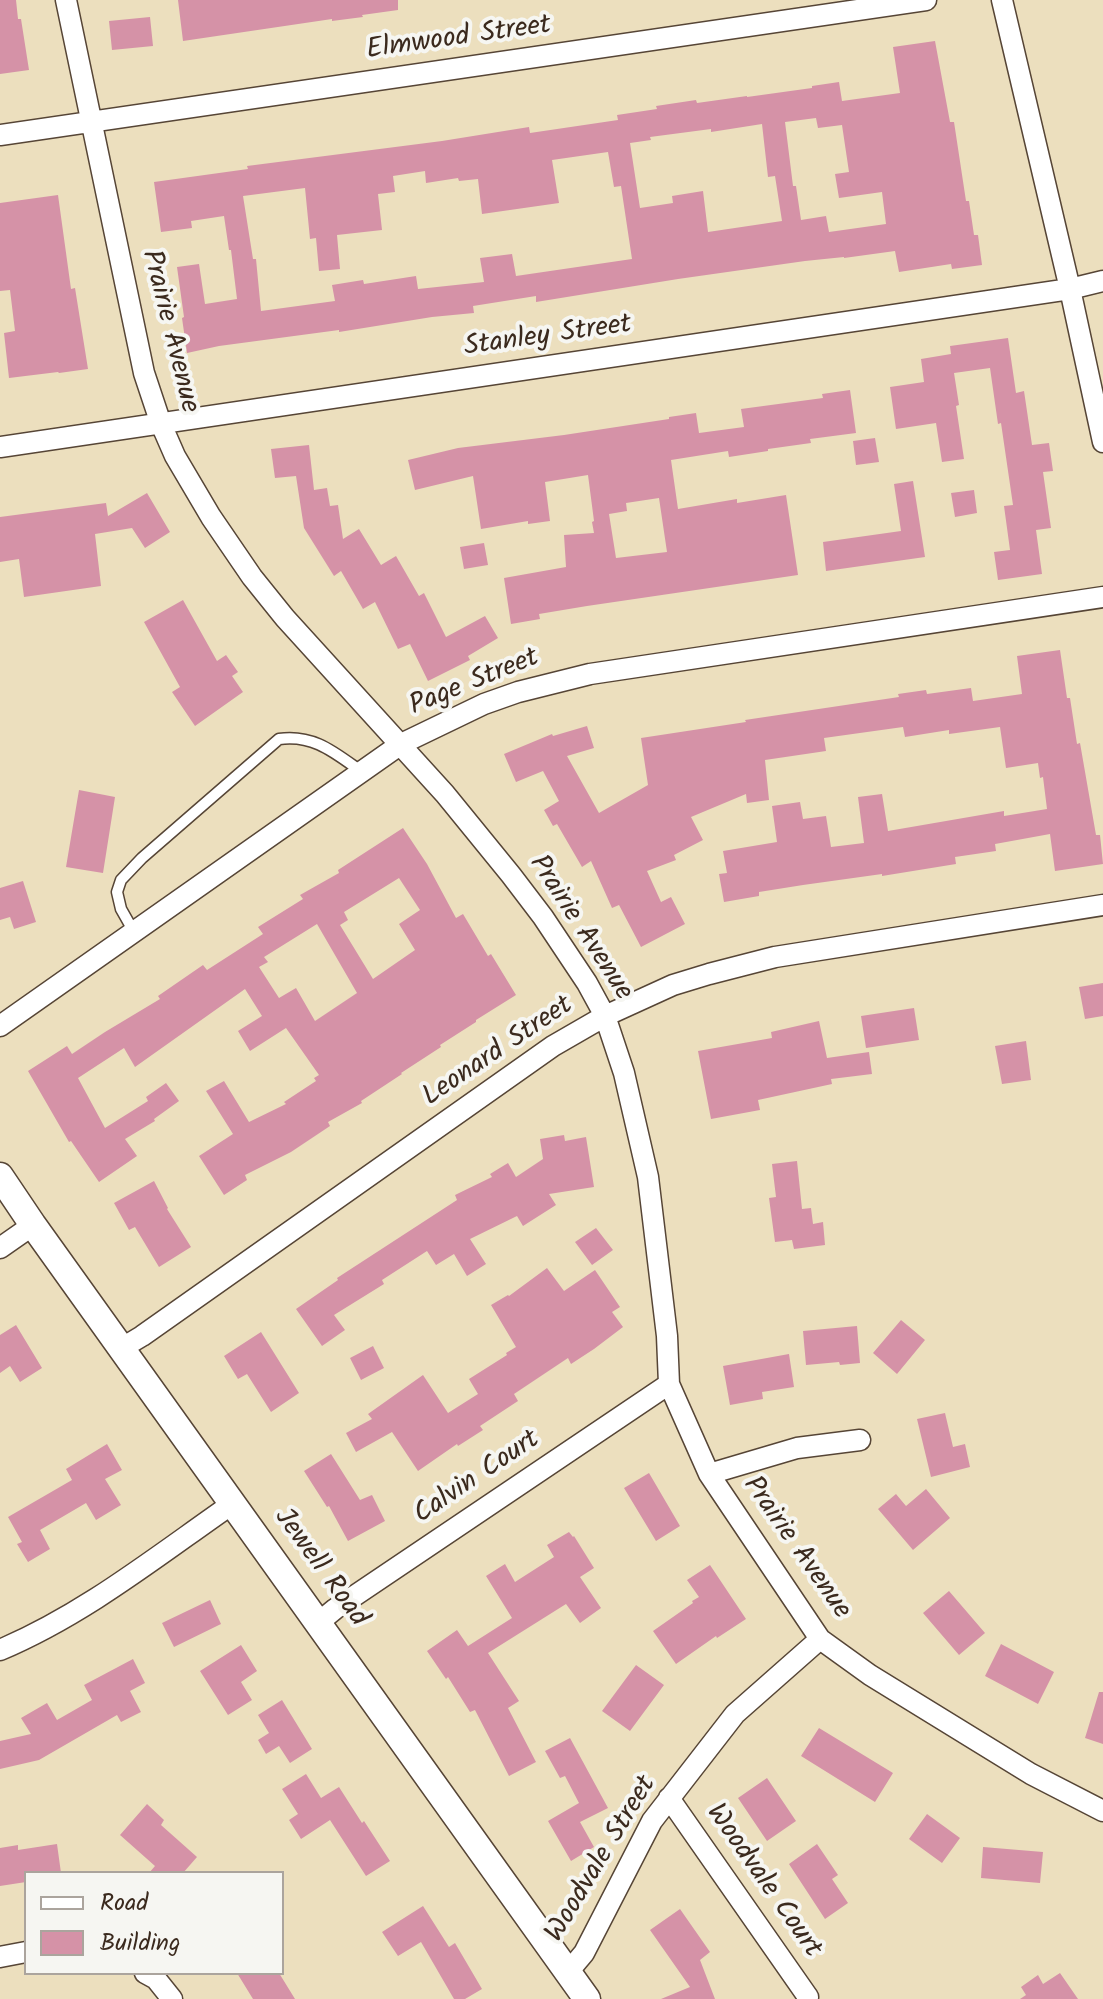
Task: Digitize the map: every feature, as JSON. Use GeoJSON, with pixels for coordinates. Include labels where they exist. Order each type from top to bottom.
{"type":"FeatureCollection","features":[{"type":"Feature","properties":{"kind":"street","name":"Prairie Avenue"},"geometry":{"type":"LineString","coordinates":[[66,0],[144,373],[161,424],[188,480],[228,544],[285,618],[445,794],[511,875],[587,983],[605,1016],[624,1073],[648,1177],[667,1336],[669,1384],[709,1474],[820,1639],[870,1675],[1031,1774],[1103,1811]]}},
{"type":"Feature","properties":{"kind":"street","name":"Elmwood Street"},"geometry":{"type":"LineString","coordinates":[[0,135],[926,0]]}},
{"type":"Feature","properties":{"kind":"street"},"geometry":{"type":"LineString","coordinates":[[1002,0],[1103,442]]}},
{"type":"Feature","properties":{"kind":"street","name":"Stanley Street"},"geometry":{"type":"LineString","coordinates":[[0,447],[1070,289],[1103,281]]}},
{"type":"Feature","properties":{"kind":"street","name":"Page Street"},"geometry":{"type":"LineString","coordinates":[[0,1026],[401,744],[484,704],[590,674],[1103,597]]}},
{"type":"Feature","properties":{"kind":"street","name":"Leonard Street"},"geometry":{"type":"LineString","coordinates":[[122,1348],[553,1046],[605,1016],[673,985],[775,957],[1103,905]]}},
{"type":"Feature","properties":{"kind":"street","name":"Jewell Road"},"geometry":{"type":"LineString","coordinates":[[0,1176],[587,1999]]}},
{"type":"Feature","properties":{"kind":"street"},"geometry":{"type":"LineString","coordinates":[[0,1248],[33,1225]]}},
{"type":"Feature","properties":{"kind":"street","name":"Calvin Court"},"geometry":{"type":"LineString","coordinates":[[318,1623],[669,1384]]}},
{"type":"Feature","properties":{"kind":"street"},"geometry":{"type":"LineString","coordinates":[[709,1474],[797,1448],[860,1440]]}},
{"type":"Feature","properties":{"kind":"street"},"geometry":{"type":"LineString","coordinates":[[0,1650],[43,1631],[79,1610],[232,1504]]}},
{"type":"Feature","properties":{"kind":"street","name":"Woodvale Street"},"geometry":{"type":"LineString","coordinates":[[568,1972],[584,1953],[652,1821],[669,1798],[735,1714],[820,1639]]}},
{"type":"Feature","properties":{"kind":"street","name":"Woodvale Court"},"geometry":{"type":"LineString","coordinates":[[669,1798],[808,1997]]}},
{"type":"Feature","properties":{"kind":"street"},"geometry":{"type":"LineString","coordinates":[[0,1957],[24,1952]]}},
{"type":"Feature","properties":{"kind":"street"},"geometry":{"type":"LineString","coordinates":[[149,1975],[156,1979],[172,1999]]}},
{"type":"Feature","properties":{"kind":"lane"},"geometry":{"type":"LineString","coordinates":[[134,932],[121,909],[117,892],[121,880],[142,858],[279,739],[308,740],[324,746],[362,772]]}},
{"type":"Feature","properties":{"kind":"building"},"geometry":{"type":"Polygon","coordinates":[[[0,0],[16,0],[29,70],[0,74],[0,0]]]}},
{"type":"Feature","properties":{"kind":"building"},"geometry":{"type":"Polygon","coordinates":[[[178,0],[398,0],[398,10],[183,41],[178,0]]]}},
{"type":"Feature","properties":{"kind":"building"},"geometry":{"type":"Polygon","coordinates":[[[150,17],[153,46],[112,50],[109,21],[150,17]]]}},
{"type":"Feature","properties":{"kind":"building"},"geometry":{"type":"Polygon","coordinates":[[[935,41],[950,122],[954,122],[966,201],[969,201],[974,235],[978,235],[982,265],[952,269],[951,264],[899,272],[895,251],[678,279],[536,302],[536,296],[473,306],[474,313],[219,346],[187,353],[177,267],[199,264],[205,304],[237,299],[231,250],[224,216],[191,221],[192,228],[161,232],[154,182],[529,127],[530,133],[618,120],[617,115],[657,109],[656,106],[747,97],[839,82],[842,101],[900,93],[893,47],[935,41]],[[816,118],[785,122],[793,186],[796,186],[801,220],[826,216],[829,232],[886,224],[882,192],[839,198],[835,174],[849,172],[842,125],[818,128],[816,118]],[[762,124],[711,132],[711,129],[650,137],[651,140],[630,143],[640,208],[673,203],[672,196],[703,191],[708,232],[782,221],[775,176],[768,177],[762,124]],[[608,152],[552,160],[559,203],[482,214],[478,179],[459,181],[458,178],[426,183],[425,171],[393,176],[395,192],[378,194],[382,230],[337,235],[340,269],[319,271],[316,238],[310,239],[305,188],[243,196],[253,259],[256,259],[261,311],[335,301],[332,285],[363,280],[364,284],[416,276],[418,289],[484,282],[480,258],[512,254],[516,276],[632,259],[621,186],[614,187],[608,152]]]}},
{"type":"Feature","properties":{"kind":"building"},"geometry":{"type":"Polygon","coordinates":[[[58,195],[71,289],[75,288],[88,369],[9,378],[4,333],[15,331],[10,290],[0,291],[0,203],[58,195]]]}},
{"type":"Feature","properties":{"kind":"building"},"geometry":{"type":"Polygon","coordinates":[[[1008,338],[1016,393],[1024,391],[1032,445],[1049,443],[1053,471],[1043,472],[1051,528],[1036,530],[1042,574],[998,580],[994,552],[1010,550],[1004,506],[1013,505],[990,368],[954,373],[964,459],[942,462],[936,423],[896,429],[890,387],[924,382],[921,359],[951,354],[950,346],[1008,338]]]}},
{"type":"Feature","properties":{"kind":"building"},"geometry":{"type":"Polygon","coordinates":[[[850,390],[856,433],[810,439],[811,443],[729,457],[728,451],[671,460],[678,509],[786,495],[798,575],[539,614],[540,619],[511,624],[504,578],[566,567],[564,535],[594,533],[588,475],[545,482],[550,521],[528,524],[528,521],[481,529],[473,476],[415,490],[408,460],[458,448],[564,435],[696,413],[699,433],[744,427],[741,409],[823,398],[822,394],[850,390]],[[659,498],[626,503],[627,511],[609,514],[616,558],[667,552],[659,498]]]}},
{"type":"Feature","properties":{"kind":"building"},"geometry":{"type":"Polygon","coordinates":[[[875,438],[879,462],[856,465],[853,441],[875,438]]]}},
{"type":"Feature","properties":{"kind":"building"},"geometry":{"type":"Polygon","coordinates":[[[309,445],[314,490],[327,488],[330,506],[338,505],[343,539],[359,529],[381,565],[396,556],[419,596],[424,593],[446,637],[485,616],[498,638],[468,656],[470,660],[428,681],[410,644],[398,649],[375,602],[363,609],[341,571],[334,576],[304,528],[296,476],[275,478],[271,449],[309,445]]]}},
{"type":"Feature","properties":{"kind":"building"},"geometry":{"type":"Polygon","coordinates":[[[913,481],[925,557],[826,571],[823,542],[901,531],[894,484],[913,481]]]}},
{"type":"Feature","properties":{"kind":"building"},"geometry":{"type":"Polygon","coordinates":[[[974,490],[977,513],[955,517],[951,493],[974,490]]]}},
{"type":"Feature","properties":{"kind":"building"},"geometry":{"type":"Polygon","coordinates":[[[147,493],[170,532],[145,548],[132,528],[95,534],[101,586],[24,597],[19,559],[0,562],[0,517],[106,503],[108,516],[147,493]]]}},
{"type":"Feature","properties":{"kind":"building"},"geometry":{"type":"Polygon","coordinates":[[[484,543],[488,565],[464,569],[460,547],[484,543]]]}},
{"type":"Feature","properties":{"kind":"building"},"geometry":{"type":"Polygon","coordinates":[[[183,600],[217,661],[226,655],[238,672],[232,676],[243,692],[195,726],[172,692],[180,687],[144,622],[183,600]]]}},
{"type":"Feature","properties":{"kind":"building"},"geometry":{"type":"Polygon","coordinates":[[[1060,650],[1096,835],[1100,835],[1103,864],[1055,871],[1050,834],[995,844],[996,851],[955,857],[956,864],[759,892],[759,896],[724,902],[719,874],[727,873],[723,851],[777,842],[772,806],[800,802],[803,819],[826,816],[831,847],[864,843],[858,797],[882,794],[888,831],[1004,811],[1004,816],[1047,809],[1038,763],[1006,768],[1000,727],[905,737],[903,727],[824,738],[826,751],[765,760],[769,800],[747,803],[746,794],[691,817],[703,840],[674,855],[676,860],[647,871],[661,902],[671,897],[685,924],[641,947],[619,905],[612,908],[591,861],[582,867],[557,824],[553,826],[544,810],[559,801],[543,771],[516,782],[504,754],[552,734],[587,726],[594,748],[567,756],[599,813],[648,785],[641,738],[899,697],[898,694],[926,690],[927,694],[971,688],[973,701],[1022,694],[1017,656],[1060,650]]]}},
{"type":"Feature","properties":{"kind":"building"},"geometry":{"type":"Polygon","coordinates":[[[79,790],[115,797],[103,873],[66,867],[79,790]]]}},
{"type":"Feature","properties":{"kind":"building"},"geometry":{"type":"Polygon","coordinates":[[[403,828],[427,864],[456,918],[463,914],[516,995],[440,1045],[362,1103],[328,1122],[330,1126],[291,1152],[245,1175],[247,1180],[224,1195],[199,1156],[233,1134],[206,1091],[224,1081],[249,1122],[286,1104],[284,1102],[316,1081],[314,1078],[319,1075],[286,1028],[250,1051],[238,1031],[262,1016],[245,989],[135,1067],[124,1048],[78,1078],[105,1128],[148,1101],[146,1097],[166,1083],[179,1101],[155,1121],[125,1139],[137,1156],[99,1182],[69,1142],[28,1071],[67,1046],[72,1054],[160,999],[158,996],[203,965],[207,970],[263,934],[258,927],[303,899],[300,895],[339,873],[338,870],[403,828]],[[399,878],[344,912],[348,920],[340,925],[373,979],[415,950],[399,924],[420,910],[399,878]],[[317,924],[264,957],[268,962],[259,967],[279,998],[296,988],[315,1021],[357,993],[317,924]]]}},
{"type":"Feature","properties":{"kind":"building"},"geometry":{"type":"Polygon","coordinates":[[[23,881],[36,922],[14,929],[10,917],[0,920],[0,888],[23,881]]]}},
{"type":"Feature","properties":{"kind":"building"},"geometry":{"type":"Polygon","coordinates":[[[1103,983],[1103,1016],[1085,1019],[1079,987],[1103,983]]]}},
{"type":"Feature","properties":{"kind":"building"},"geometry":{"type":"Polygon","coordinates":[[[914,1008],[919,1040],[866,1048],[861,1016],[914,1008]]]}},
{"type":"Feature","properties":{"kind":"building"},"geometry":{"type":"Polygon","coordinates":[[[819,1021],[827,1058],[869,1052],[872,1074],[831,1079],[832,1084],[758,1100],[760,1110],[711,1119],[698,1051],[772,1038],[771,1032],[819,1021]]]}},
{"type":"Feature","properties":{"kind":"building"},"geometry":{"type":"Polygon","coordinates":[[[1026,1041],[1031,1080],[1002,1084],[995,1046],[1026,1041]]]}},
{"type":"Feature","properties":{"kind":"building"},"geometry":{"type":"Polygon","coordinates":[[[564,1135],[565,1141],[586,1137],[594,1187],[549,1194],[556,1205],[523,1226],[517,1216],[470,1239],[486,1264],[467,1276],[454,1254],[436,1265],[427,1251],[382,1280],[384,1284],[334,1315],[345,1330],[322,1346],[296,1309],[337,1278],[457,1200],[455,1195],[492,1177],[490,1174],[508,1163],[516,1177],[543,1159],[540,1139],[564,1135]]]}},
{"type":"Feature","properties":{"kind":"building"},"geometry":{"type":"Polygon","coordinates":[[[797,1161],[802,1209],[811,1208],[813,1224],[823,1222],[825,1245],[794,1249],[792,1240],[775,1242],[769,1198],[776,1197],[772,1164],[797,1161]]]}},
{"type":"Feature","properties":{"kind":"building"},"geometry":{"type":"Polygon","coordinates":[[[154,1181],[191,1247],[159,1267],[135,1227],[129,1230],[114,1203],[154,1181]]]}},
{"type":"Feature","properties":{"kind":"building"},"geometry":{"type":"Polygon","coordinates":[[[596,1228],[613,1250],[592,1265],[575,1242],[596,1228]]]}},
{"type":"Feature","properties":{"kind":"building"},"geometry":{"type":"Polygon","coordinates":[[[547,1268],[564,1291],[595,1270],[620,1307],[612,1312],[623,1327],[571,1364],[568,1358],[514,1394],[518,1401],[480,1426],[483,1430],[418,1471],[392,1432],[356,1452],[346,1433],[372,1419],[368,1414],[423,1375],[448,1413],[478,1394],[469,1379],[516,1347],[491,1305],[509,1296],[547,1268]]]}},
{"type":"Feature","properties":{"kind":"building"},"geometry":{"type":"Polygon","coordinates":[[[901,1320],[925,1340],[897,1374],[873,1353],[901,1320]]]}},
{"type":"Feature","properties":{"kind":"building"},"geometry":{"type":"Polygon","coordinates":[[[16,1325],[42,1368],[20,1382],[10,1366],[0,1373],[0,1335],[16,1325]]]}},
{"type":"Feature","properties":{"kind":"building"},"geometry":{"type":"Polygon","coordinates":[[[857,1326],[860,1363],[806,1365],[803,1331],[857,1326]]]}},
{"type":"Feature","properties":{"kind":"building"},"geometry":{"type":"Polygon","coordinates":[[[261,1332],[299,1393],[271,1412],[247,1374],[238,1379],[224,1356],[261,1332]]]}},
{"type":"Feature","properties":{"kind":"building"},"geometry":{"type":"Polygon","coordinates":[[[373,1346],[384,1368],[361,1380],[350,1358],[373,1346]]]}},
{"type":"Feature","properties":{"kind":"building"},"geometry":{"type":"Polygon","coordinates":[[[789,1354],[794,1387],[762,1392],[763,1399],[730,1405],[723,1366],[789,1354]]]}},
{"type":"Feature","properties":{"kind":"building"},"geometry":{"type":"Polygon","coordinates":[[[945,1413],[953,1447],[965,1444],[970,1467],[931,1477],[917,1419],[945,1413]]]}},
{"type":"Feature","properties":{"kind":"building"},"geometry":{"type":"Polygon","coordinates":[[[107,1444],[122,1470],[105,1479],[121,1505],[96,1520],[86,1503],[40,1530],[50,1549],[28,1562],[17,1544],[22,1542],[8,1517],[72,1480],[66,1469],[107,1444]]]}},
{"type":"Feature","properties":{"kind":"building"},"geometry":{"type":"Polygon","coordinates":[[[331,1454],[360,1500],[372,1495],[385,1521],[348,1541],[329,1506],[304,1471],[331,1454]]]}},
{"type":"Feature","properties":{"kind":"building"},"geometry":{"type":"Polygon","coordinates":[[[649,1473],[680,1526],[656,1541],[624,1488],[649,1473]]]}},
{"type":"Feature","properties":{"kind":"building"},"geometry":{"type":"Polygon","coordinates":[[[926,1489],[950,1518],[913,1550],[878,1509],[896,1494],[906,1506],[926,1489]]]}},
{"type":"Feature","properties":{"kind":"building"},"geometry":{"type":"Polygon","coordinates":[[[569,1532],[594,1568],[580,1577],[601,1608],[580,1623],[566,1604],[488,1653],[519,1701],[508,1708],[536,1762],[509,1776],[475,1710],[470,1712],[427,1651],[457,1630],[468,1646],[512,1618],[486,1576],[505,1564],[515,1582],[554,1557],[547,1545],[569,1532]]]}},
{"type":"Feature","properties":{"kind":"building"},"geometry":{"type":"Polygon","coordinates":[[[710,1565],[746,1619],[676,1664],[653,1631],[699,1597],[687,1580],[710,1565]]]}},
{"type":"Feature","properties":{"kind":"building"},"geometry":{"type":"Polygon","coordinates":[[[949,1591],[985,1633],[959,1655],[923,1613],[949,1591]]]}},
{"type":"Feature","properties":{"kind":"building"},"geometry":{"type":"Polygon","coordinates":[[[210,1600],[221,1624],[174,1647],[162,1623],[210,1600]]]}},
{"type":"Feature","properties":{"kind":"building"},"geometry":{"type":"Polygon","coordinates":[[[1001,1644],[1054,1672],[1038,1704],[985,1676],[1001,1644]]]}},
{"type":"Feature","properties":{"kind":"building"},"geometry":{"type":"Polygon","coordinates":[[[241,1645],[257,1671],[241,1682],[252,1700],[228,1715],[200,1671],[241,1645]]]}},
{"type":"Feature","properties":{"kind":"building"},"geometry":{"type":"Polygon","coordinates":[[[133,1659],[145,1683],[130,1691],[141,1712],[121,1722],[117,1715],[39,1760],[0,1769],[0,1741],[31,1734],[21,1718],[47,1703],[57,1720],[92,1700],[84,1685],[133,1659]]]}},
{"type":"Feature","properties":{"kind":"building"},"geometry":{"type":"Polygon","coordinates":[[[636,1665],[664,1685],[630,1731],[602,1711],[636,1665]]]}},
{"type":"Feature","properties":{"kind":"building"},"geometry":{"type":"Polygon","coordinates":[[[1099,1692],[1103,1692],[1103,1744],[1085,1738],[1099,1692]]]}},
{"type":"Feature","properties":{"kind":"building"},"geometry":{"type":"Polygon","coordinates":[[[282,1700],[312,1749],[290,1763],[279,1746],[266,1754],[258,1740],[269,1733],[258,1715],[282,1700]]]}},
{"type":"Feature","properties":{"kind":"building"},"geometry":{"type":"Polygon","coordinates":[[[819,1728],[893,1773],[875,1802],[801,1756],[819,1728]]]}},
{"type":"Feature","properties":{"kind":"building"},"geometry":{"type":"Polygon","coordinates":[[[570,1738],[608,1808],[580,1822],[594,1847],[571,1861],[548,1821],[579,1803],[565,1776],[560,1778],[545,1751],[570,1738]]]}},
{"type":"Feature","properties":{"kind":"building"},"geometry":{"type":"Polygon","coordinates":[[[306,1774],[321,1798],[339,1787],[390,1861],[366,1876],[330,1820],[301,1839],[289,1820],[298,1814],[282,1789],[306,1774]]]}},
{"type":"Feature","properties":{"kind":"building"},"geometry":{"type":"Polygon","coordinates":[[[767,1778],[796,1821],[767,1841],[738,1798],[767,1778]]]}},
{"type":"Feature","properties":{"kind":"building"},"geometry":{"type":"Polygon","coordinates":[[[147,1804],[164,1820],[161,1825],[197,1857],[185,1871],[151,1871],[155,1866],[120,1835],[147,1804]]]}},
{"type":"Feature","properties":{"kind":"building"},"geometry":{"type":"Polygon","coordinates":[[[927,1814],[960,1838],[942,1863],[909,1839],[927,1814]]]}},
{"type":"Feature","properties":{"kind":"building"},"geometry":{"type":"Polygon","coordinates":[[[57,1844],[61,1871],[24,1871],[24,1882],[0,1886],[0,1848],[18,1845],[18,1850],[57,1844]]]}},
{"type":"Feature","properties":{"kind":"building"},"geometry":{"type":"Polygon","coordinates":[[[817,1844],[838,1875],[832,1879],[848,1903],[825,1919],[789,1864],[817,1844]]]}},
{"type":"Feature","properties":{"kind":"building"},"geometry":{"type":"Polygon","coordinates":[[[983,1847],[1043,1852],[1040,1883],[981,1878],[983,1847]]]}},
{"type":"Feature","properties":{"kind":"building"},"geometry":{"type":"Polygon","coordinates":[[[423,1906],[449,1947],[455,1943],[482,1989],[465,1999],[454,1999],[421,1942],[398,1956],[382,1932],[423,1906]]]}},
{"type":"Feature","properties":{"kind":"building"},"geometry":{"type":"Polygon","coordinates":[[[680,1909],[710,1952],[700,1960],[715,1999],[661,1999],[690,1987],[650,1930],[680,1909]]]}},
{"type":"Feature","properties":{"kind":"building"},"geometry":{"type":"Polygon","coordinates":[[[1060,1973],[1078,1999],[1020,1999],[1026,1995],[1021,1987],[1038,1975],[1043,1984],[1060,1973]]]}},
{"type":"Feature","properties":{"kind":"building"},"geometry":{"type":"Polygon","coordinates":[[[238,1975],[280,1975],[295,1999],[253,1999],[238,1975]]]}}]}
